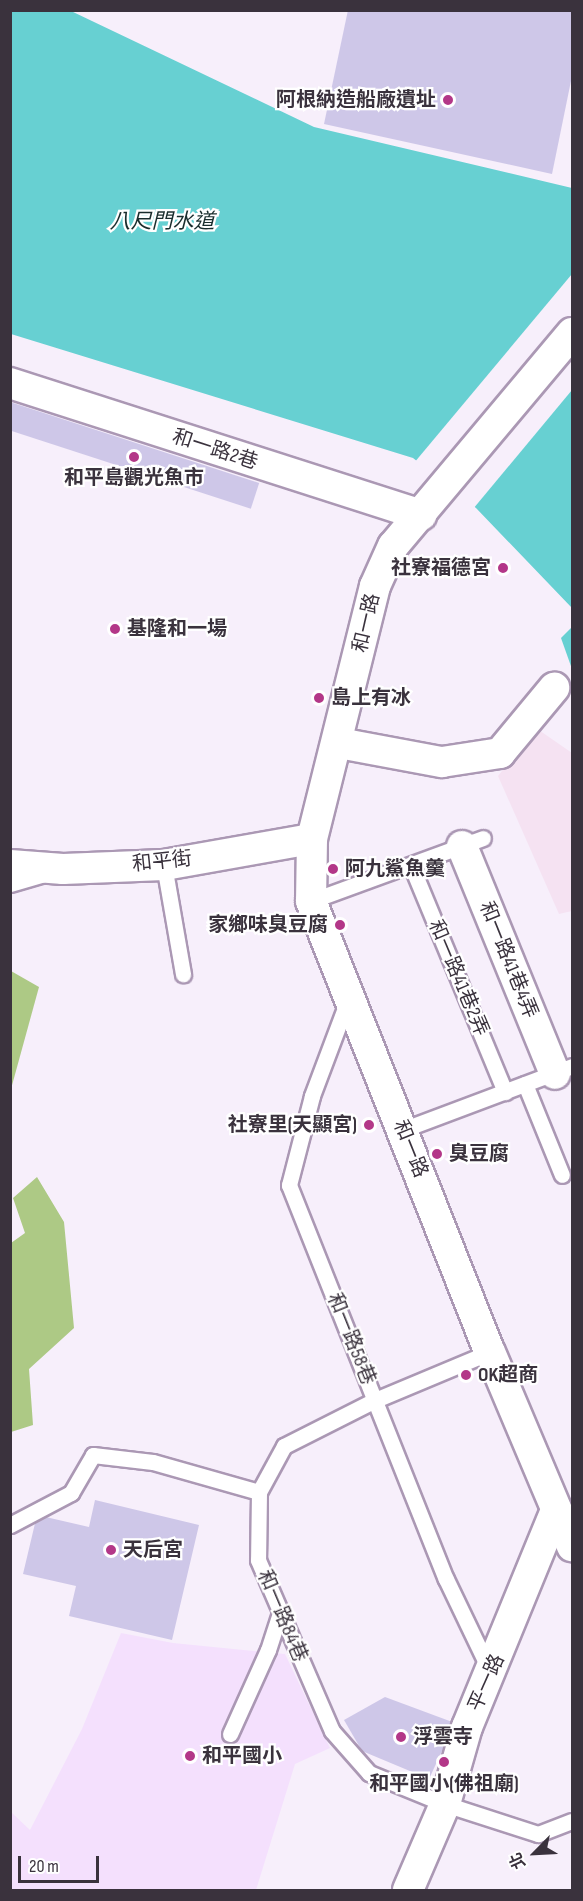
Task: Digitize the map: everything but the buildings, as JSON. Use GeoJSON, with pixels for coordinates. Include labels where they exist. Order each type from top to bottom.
{"type":"FeatureCollection","features":[{"type":"Feature","properties":{"kind":"street","name":"和一路"},"geometry":{"type":"LineString","coordinates":[[573,333],[393,546],[375,586],[339,743],[312,838],[311,902],[490,1352],[573,1546]]}},
{"type":"Feature","properties":{"kind":"street","name":"和一路2巷"},"geometry":{"type":"LineString","coordinates":[[10,383],[426,509]]}},
{"type":"Feature","properties":{"kind":"street"},"geometry":{"type":"LineString","coordinates":[[339,743],[442,762],[500,753],[554,688]]}},
{"type":"Feature","properties":{"kind":"street","name":"和平街"},"geometry":{"type":"LineString","coordinates":[[10,865],[63,869],[164,865],[312,838]]}},
{"type":"Feature","properties":{"kind":"street","name":"和一路41巷4弄"},"geometry":{"type":"LineString","coordinates":[[472,842],[564,1070]]}},
{"type":"Feature","properties":{"kind":"street","name":"平一路"},"geometry":{"type":"LineString","coordinates":[[408,1890],[445,1804],[467,1727],[492,1674],[556,1510]]}},
{"type":"Feature","properties":{"kind":"lane"},"geometry":{"type":"LineString","coordinates":[[311,902],[472,842]]}},
{"type":"Feature","properties":{"kind":"lane","name":"和一路41巷2弄"},"geometry":{"type":"LineString","coordinates":[[411,864],[505,1092]]}},
{"type":"Feature","properties":{"kind":"lane"},"geometry":{"type":"LineString","coordinates":[[164,865],[183,974]]}},
{"type":"Feature","properties":{"kind":"lane"},"geometry":{"type":"LineString","coordinates":[[10,884],[63,869]]}},
{"type":"Feature","properties":{"kind":"lane","name":"和一路58巷"},"geometry":{"type":"LineString","coordinates":[[349,998],[312,1096],[289,1185],[446,1579],[492,1674]]}},
{"type":"Feature","properties":{"kind":"lane"},"geometry":{"type":"LineString","coordinates":[[402,1130],[564,1070]]}},
{"type":"Feature","properties":{"kind":"lane"},"geometry":{"type":"LineString","coordinates":[[525,1084],[562,1175]]}},
{"type":"Feature","properties":{"kind":"lane","name":"和一路84巷"},"geometry":{"type":"LineString","coordinates":[[490,1352],[375,1400],[284,1446],[259,1492],[258,1560],[332,1731],[369,1773],[445,1804],[538,1834],[573,1821]]}},
{"type":"Feature","properties":{"kind":"lane"},"geometry":{"type":"LineString","coordinates":[[10,1525],[71,1493],[93,1455],[153,1462],[259,1492]]}},
{"type":"Feature","properties":{"kind":"lane"},"geometry":{"type":"LineString","coordinates":[[230,1734],[268,1650],[280,1613]]}},
{"type":"Feature","properties":{"kind":"shaded area"},"geometry":{"type":"Polygon","coordinates":[[[536,728],[572,753],[572,911],[559,914],[498,776],[536,728]]]}},
{"type":"Feature","properties":{"kind":"shaded area","name":"和平國小"},"geometry":{"type":"Polygon","coordinates":[[[121,1633],[173,1643],[285,1654],[330,1748],[295,1764],[256,1890],[11,1890],[10,1811],[30,1830],[82,1729],[121,1633]]]}},
{"type":"Feature","properties":{"kind":"green space"},"geometry":{"type":"Polygon","coordinates":[[[11,971],[39,987],[11,1089],[11,971]]]}},
{"type":"Feature","properties":{"kind":"green space"},"geometry":{"type":"Polygon","coordinates":[[[37,1177],[64,1222],[74,1328],[29,1369],[33,1425],[11,1432],[11,1243],[25,1233],[13,1198],[37,1177]]]}},
{"type":"Feature","properties":{"kind":"water","name":"八尺門水道"},"geometry":{"type":"Polygon","coordinates":[[[10,11],[71,11],[314,127],[572,188],[572,608],[476,508],[413,458],[11,334],[10,11]]]}},
{"type":"Feature","properties":{"kind":"water"},"geometry":{"type":"Polygon","coordinates":[[[572,627],[572,669],[561,638],[572,627]]]}},
{"type":"Feature","properties":{"kind":"pier"},"geometry":{"type":"Polygon","coordinates":[[[572,274],[572,390],[473,509],[414,463],[572,274]]]}},
{"type":"Feature","properties":{"kind":"place","name":"阿根納造船廠遺址"},"geometry":{"type":"Point","coordinates":[448,100]}},
{"type":"Feature","properties":{"kind":"place","name":"和平島觀光魚市"},"geometry":{"type":"Point","coordinates":[134,457]}},
{"type":"Feature","properties":{"kind":"place","name":"社寮福德宮"},"geometry":{"type":"Point","coordinates":[503,568]}},
{"type":"Feature","properties":{"kind":"place","name":"基隆和一場"},"geometry":{"type":"Point","coordinates":[115,629]}},
{"type":"Feature","properties":{"kind":"place","name":"島上有冰"},"geometry":{"type":"Point","coordinates":[319,698]}},
{"type":"Feature","properties":{"kind":"place","name":"阿九鯊魚羹"},"geometry":{"type":"Point","coordinates":[333,869]}},
{"type":"Feature","properties":{"kind":"place","name":"家鄉味臭豆腐"},"geometry":{"type":"Point","coordinates":[340,925]}},
{"type":"Feature","properties":{"kind":"place","name":"社寮里(天顯宮)"},"geometry":{"type":"Point","coordinates":[369,1125]}},
{"type":"Feature","properties":{"kind":"place","name":"臭豆腐"},"geometry":{"type":"Point","coordinates":[437,1154]}},
{"type":"Feature","properties":{"kind":"place","name":"OK超商"},"geometry":{"type":"Point","coordinates":[466,1375]}},
{"type":"Feature","properties":{"kind":"place","name":"天后宮"},"geometry":{"type":"Point","coordinates":[111,1550]}},
{"type":"Feature","properties":{"kind":"place","name":"浮雲寺"},"geometry":{"type":"Point","coordinates":[401,1737]}},
{"type":"Feature","properties":{"kind":"place","name":"和平國小"},"geometry":{"type":"Point","coordinates":[190,1756]}},
{"type":"Feature","properties":{"kind":"place","name":"和平國小(佛祖廟)"},"geometry":{"type":"Point","coordinates":[444,1762]}}]}
